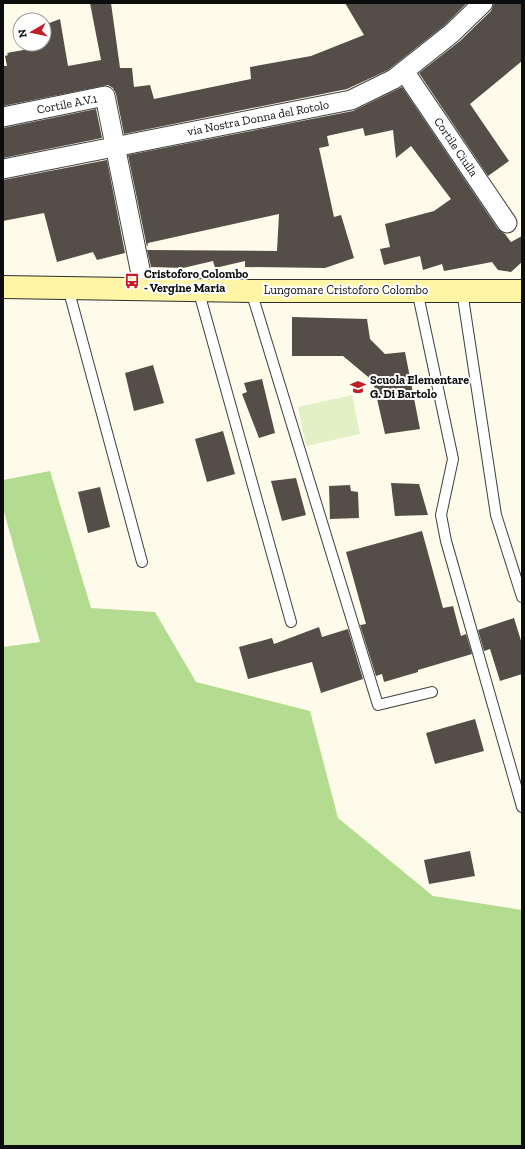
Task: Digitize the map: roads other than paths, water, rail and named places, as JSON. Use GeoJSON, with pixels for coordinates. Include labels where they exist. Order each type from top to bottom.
{"type":"FeatureCollection","features":[{"type":"Feature","properties":{"kind":"main road","name":"Lungomare Cristoforo Colombo"},"geometry":{"type":"LineString","coordinates":[[3,287],[522,291]]}},
{"type":"Feature","properties":{"kind":"street","name":"via Nostra Donna del Rotolo"},"geometry":{"type":"LineString","coordinates":[[3,169],[351,100],[394,79],[452,33],[483,3]]}},
{"type":"Feature","properties":{"kind":"street","name":"Cortile Ciulla"},"geometry":{"type":"LineString","coordinates":[[404,71],[507,223]]}},
{"type":"Feature","properties":{"kind":"street","name":"Cortile A.V.1"},"geometry":{"type":"LineString","coordinates":[[3,116],[105,96],[116,146]]}},
{"type":"Feature","properties":{"kind":"street"},"geometry":{"type":"LineString","coordinates":[[116,146],[144,289]]}},
{"type":"Feature","properties":{"kind":"lane"},"geometry":{"type":"LineString","coordinates":[[68,288],[142,562]]}},
{"type":"Feature","properties":{"kind":"lane"},"geometry":{"type":"LineString","coordinates":[[198,289],[291,622]]}},
{"type":"Feature","properties":{"kind":"lane"},"geometry":{"type":"LineString","coordinates":[[251,290],[378,705],[432,692]]}},
{"type":"Feature","properties":{"kind":"lane"},"geometry":{"type":"LineString","coordinates":[[417,290],[453,459],[441,516],[446,542],[522,807]]}},
{"type":"Feature","properties":{"kind":"lane"},"geometry":{"type":"LineString","coordinates":[[462,290],[496,515],[522,597]]}},
{"type":"Feature","properties":{"kind":"place","name":"Cristoforo Colombo - Vergine Maria"},"geometry":{"type":"Point","coordinates":[132,281]}},
{"type":"Feature","properties":{"kind":"place","name":"Scuola Elementare G. Di Bartolo"},"geometry":{"type":"Point","coordinates":[358,387]}}]}
